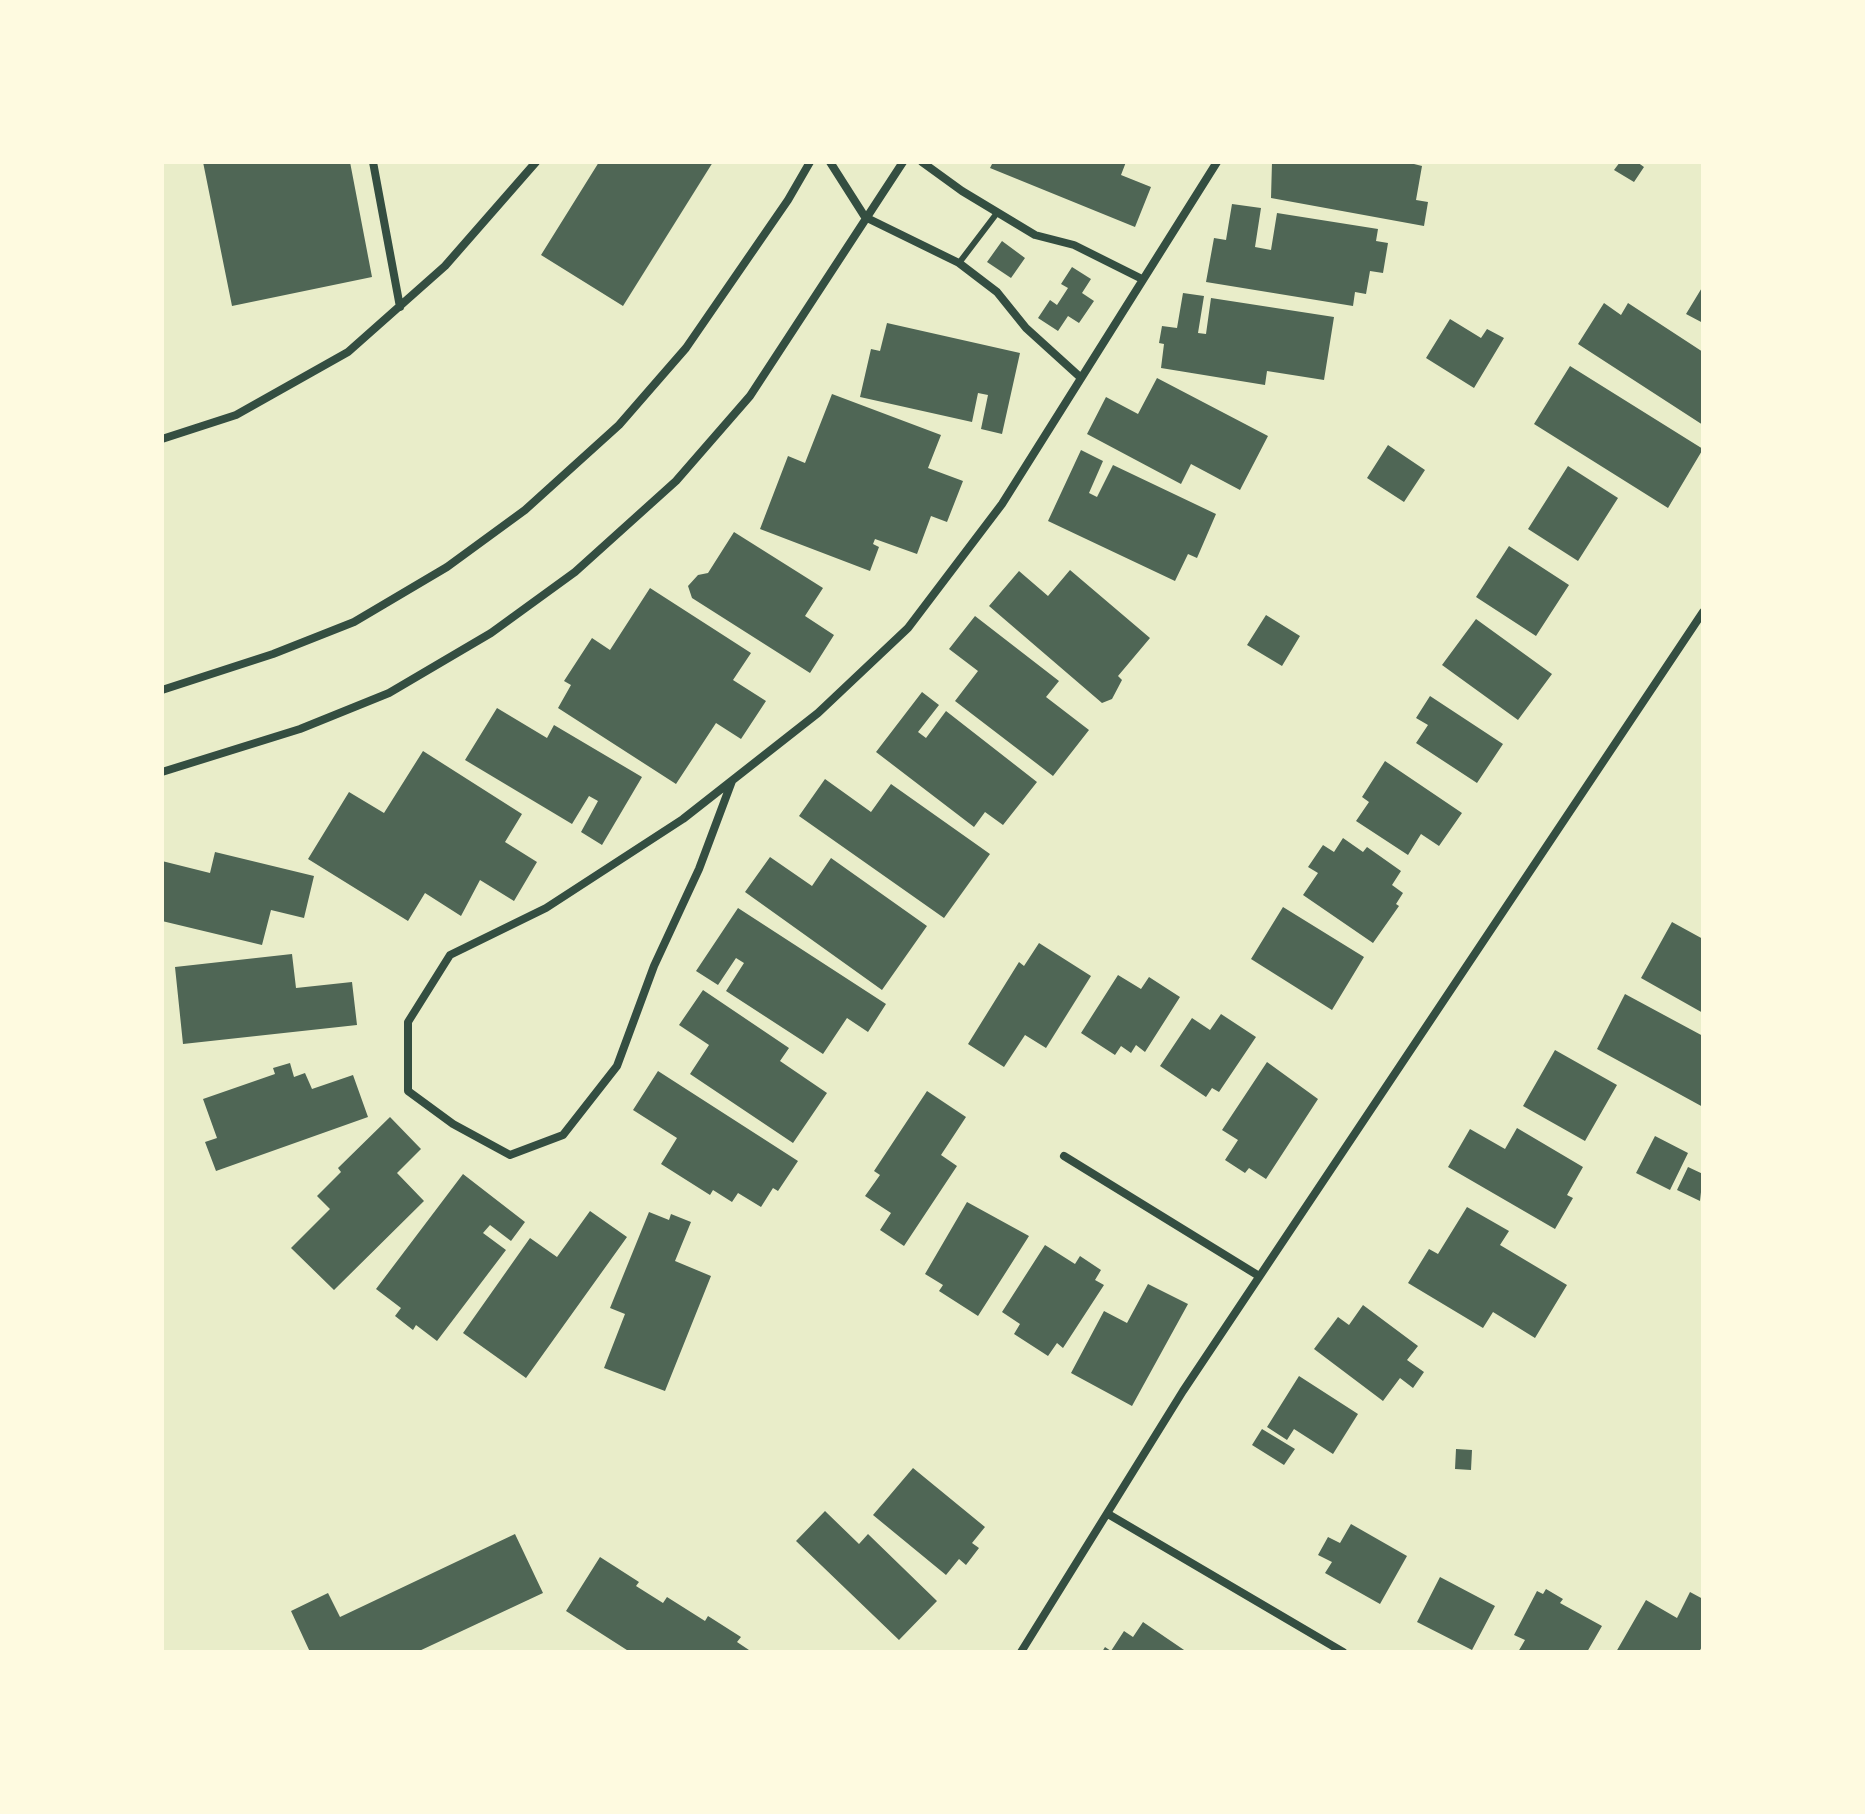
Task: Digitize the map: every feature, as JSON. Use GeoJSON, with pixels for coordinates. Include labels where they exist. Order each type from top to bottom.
{"type":"FeatureCollection","features":[{"type":"Feature","properties":{"kind":"street"},"geometry":{"type":"LineString","coordinates":[[373,162],[400,307]]}},
{"type":"Feature","properties":{"kind":"street"},"geometry":{"type":"LineString","coordinates":[[162,439],[236,415],[348,352],[445,266],[536,162]]}},
{"type":"Feature","properties":{"kind":"street"},"geometry":{"type":"LineString","coordinates":[[162,690],[273,654],[354,622],[447,567],[525,510],[619,425],[686,348],[788,200],[810,162]]}},
{"type":"Feature","properties":{"kind":"street"},"geometry":{"type":"LineString","coordinates":[[830,162],[865,217],[959,263],[997,292],[1026,328],[1080,377]]}},
{"type":"Feature","properties":{"kind":"street"},"geometry":{"type":"LineString","coordinates":[[162,772],[300,729],[389,693],[491,633],[575,572],[676,481],[750,396],[903,162]]}},
{"type":"Feature","properties":{"kind":"street"},"geometry":{"type":"LineString","coordinates":[[922,162],[1035,235],[1074,245],[1142,279]]}},
{"type":"Feature","properties":{"kind":"street"},"geometry":{"type":"LineString","coordinates":[[732,781],[699,869],[654,966],[617,1066],[563,1135],[510,1155],[453,1124],[408,1091],[408,1022],[450,955],[546,908],[683,819],[818,713],[908,628],[1002,504],[1217,162]]}},
{"type":"Feature","properties":{"kind":"street"},"geometry":{"type":"LineString","coordinates":[[1021,1652],[1259,1276],[1703,612]]}},
{"type":"Feature","properties":{"kind":"street"},"geometry":{"type":"LineString","coordinates":[[1064,1156],[1259,1276]]}},
{"type":"Feature","properties":{"kind":"street"},"geometry":{"type":"LineString","coordinates":[[1108,1514],[1343,1652]]}},
{"type":"Feature","properties":{"kind":"lane"},"geometry":{"type":"LineString","coordinates":[[959,263],[997,213]]}},
{"type":"Feature","properties":{"kind":"building"},"geometry":{"type":"Polygon","coordinates":[[[203,162],[350,162],[372,277],[232,306],[203,162]]]}},
{"type":"Feature","properties":{"kind":"building"},"geometry":{"type":"Polygon","coordinates":[[[599,162],[713,162],[623,306],[541,255],[599,162]]]}},
{"type":"Feature","properties":{"kind":"building"},"geometry":{"type":"Polygon","coordinates":[[[993,162],[1126,162],[1121,175],[1151,187],[1135,227],[990,168],[993,162]]]}},
{"type":"Feature","properties":{"kind":"building"},"geometry":{"type":"Polygon","coordinates":[[[1272,162],[1406,162],[1422,166],[1416,200],[1428,202],[1424,226],[1271,198],[1272,162]]]}},
{"type":"Feature","properties":{"kind":"building"},"geometry":{"type":"Polygon","coordinates":[[[1620,162],[1637,162],[1644,167],[1634,182],[1614,170],[1620,162]]]}},
{"type":"Feature","properties":{"kind":"building"},"geometry":{"type":"Polygon","coordinates":[[[1232,204],[1261,208],[1255,247],[1271,250],[1277,213],[1378,229],[1376,241],[1388,243],[1383,273],[1370,271],[1366,294],[1355,292],[1353,306],[1206,282],[1214,238],[1226,240],[1232,204]]]}},
{"type":"Feature","properties":{"kind":"building"},"geometry":{"type":"Polygon","coordinates":[[[1002,241],[1025,258],[1011,278],[987,262],[1002,241]]]}},
{"type":"Feature","properties":{"kind":"building"},"geometry":{"type":"Polygon","coordinates":[[[1072,267],[1091,279],[1082,293],[1094,301],[1079,323],[1068,316],[1058,331],[1038,318],[1050,300],[1057,305],[1068,288],[1061,284],[1072,267]]]}},
{"type":"Feature","properties":{"kind":"building"},"geometry":{"type":"Polygon","coordinates":[[[1703,286],[1703,323],[1686,314],[1703,286]]]}},
{"type":"Feature","properties":{"kind":"building"},"geometry":{"type":"Polygon","coordinates":[[[1183,293],[1204,296],[1198,333],[1206,334],[1211,298],[1334,317],[1324,380],[1267,371],[1265,385],[1161,368],[1164,344],[1159,343],[1162,326],[1177,328],[1183,293]]]}},
{"type":"Feature","properties":{"kind":"building"},"geometry":{"type":"Polygon","coordinates":[[[1604,303],[1621,315],[1628,303],[1703,352],[1703,425],[1578,344],[1604,303]]]}},
{"type":"Feature","properties":{"kind":"building"},"geometry":{"type":"Polygon","coordinates":[[[1450,319],[1481,338],[1487,329],[1504,338],[1474,388],[1426,358],[1450,319]]]}},
{"type":"Feature","properties":{"kind":"building"},"geometry":{"type":"Polygon","coordinates":[[[887,323],[1020,353],[1002,434],[981,429],[988,395],[978,393],[972,422],[860,397],[871,349],[880,351],[887,323]]]}},
{"type":"Feature","properties":{"kind":"building"},"geometry":{"type":"Polygon","coordinates":[[[1570,366],[1703,449],[1668,508],[1534,424],[1570,366]]]}},
{"type":"Feature","properties":{"kind":"building"},"geometry":{"type":"Polygon","coordinates":[[[1157,378],[1268,436],[1240,490],[1191,464],[1181,484],[1087,434],[1106,397],[1138,414],[1157,378]]]}},
{"type":"Feature","properties":{"kind":"building"},"geometry":{"type":"Polygon","coordinates":[[[832,394],[941,435],[928,468],[963,481],[947,522],[931,516],[917,554],[875,539],[873,544],[879,547],[870,571],[760,529],[788,456],[805,463],[832,394]]]}},
{"type":"Feature","properties":{"kind":"building"},"geometry":{"type":"Polygon","coordinates":[[[1388,445],[1425,470],[1404,502],[1367,478],[1388,445]]]}},
{"type":"Feature","properties":{"kind":"building"},"geometry":{"type":"Polygon","coordinates":[[[1081,450],[1103,461],[1089,493],[1097,497],[1113,465],[1216,514],[1197,558],[1188,554],[1175,581],[1048,521],[1081,450]]]}},
{"type":"Feature","properties":{"kind":"building"},"geometry":{"type":"Polygon","coordinates":[[[1568,466],[1618,498],[1578,561],[1528,529],[1568,466]]]}},
{"type":"Feature","properties":{"kind":"building"},"geometry":{"type":"Polygon","coordinates":[[[734,532],[823,588],[805,616],[834,635],[810,673],[692,598],[688,586],[698,575],[708,573],[734,532]]]}},
{"type":"Feature","properties":{"kind":"building"},"geometry":{"type":"Polygon","coordinates":[[[1509,546],[1569,585],[1536,636],[1476,597],[1509,546]]]}},
{"type":"Feature","properties":{"kind":"building"},"geometry":{"type":"Polygon","coordinates":[[[1070,570],[1150,638],[1118,676],[1122,680],[1112,699],[1102,703],[989,606],[1019,571],[1048,596],[1070,570]]]}},
{"type":"Feature","properties":{"kind":"building"},"geometry":{"type":"Polygon","coordinates":[[[650,588],[751,653],[733,680],[766,701],[741,739],[716,723],[676,784],[558,708],[571,685],[564,681],[592,638],[610,650],[650,588]]]}},
{"type":"Feature","properties":{"kind":"building"},"geometry":{"type":"Polygon","coordinates":[[[1266,615],[1300,636],[1282,666],[1247,645],[1266,615]]]}},
{"type":"Feature","properties":{"kind":"building"},"geometry":{"type":"Polygon","coordinates":[[[975,616],[1059,681],[1046,697],[1089,730],[1053,776],[955,701],[978,671],[949,649],[975,616]]]}},
{"type":"Feature","properties":{"kind":"building"},"geometry":{"type":"Polygon","coordinates":[[[1476,619],[1552,674],[1518,720],[1442,665],[1476,619]]]}},
{"type":"Feature","properties":{"kind":"building"},"geometry":{"type":"Polygon","coordinates":[[[922,692],[939,705],[918,732],[926,738],[946,711],[1037,782],[1003,825],[985,812],[974,827],[876,752],[922,692]]]}},
{"type":"Feature","properties":{"kind":"building"},"geometry":{"type":"Polygon","coordinates":[[[1430,696],[1503,744],[1477,783],[1416,743],[1428,725],[1416,718],[1430,696]]]}},
{"type":"Feature","properties":{"kind":"building"},"geometry":{"type":"Polygon","coordinates":[[[497,708],[547,738],[554,725],[642,777],[602,845],[581,832],[598,801],[589,796],[572,824],[465,760],[497,708]]]}},
{"type":"Feature","properties":{"kind":"building"},"geometry":{"type":"Polygon","coordinates":[[[423,751],[522,814],[505,842],[537,862],[514,901],[480,880],[461,916],[425,893],[408,921],[308,859],[349,792],[384,813],[423,751]]]}},
{"type":"Feature","properties":{"kind":"building"},"geometry":{"type":"Polygon","coordinates":[[[1385,761],[1462,813],[1439,846],[1421,834],[1408,855],[1356,821],[1369,802],[1362,797],[1385,761]]]}},
{"type":"Feature","properties":{"kind":"building"},"geometry":{"type":"Polygon","coordinates":[[[825,779],[871,812],[891,784],[990,854],[944,918],[799,816],[825,779]]]}},
{"type":"Feature","properties":{"kind":"building"},"geometry":{"type":"Polygon","coordinates":[[[1343,838],[1363,852],[1367,847],[1401,871],[1392,885],[1403,893],[1396,904],[1399,906],[1373,943],[1303,895],[1318,873],[1308,867],[1323,845],[1334,852],[1343,838]]]}},
{"type":"Feature","properties":{"kind":"building"},"geometry":{"type":"Polygon","coordinates":[[[215,852],[314,876],[304,918],[271,910],[262,945],[162,921],[162,861],[210,873],[215,852]]]}},
{"type":"Feature","properties":{"kind":"building"},"geometry":{"type":"Polygon","coordinates":[[[770,857],[812,886],[831,858],[927,926],[882,990],[745,892],[770,857]]]}},
{"type":"Feature","properties":{"kind":"building"},"geometry":{"type":"Polygon","coordinates":[[[1283,907],[1364,957],[1332,1010],[1251,959],[1283,907]]]}},
{"type":"Feature","properties":{"kind":"building"},"geometry":{"type":"Polygon","coordinates":[[[738,908],[886,1004],[868,1032],[847,1018],[823,1054],[726,991],[744,963],[736,958],[718,985],[696,971],[738,908]]]}},
{"type":"Feature","properties":{"kind":"building"},"geometry":{"type":"Polygon","coordinates":[[[1672,922],[1703,939],[1703,1013],[1641,978],[1672,922]]]}},
{"type":"Feature","properties":{"kind":"building"},"geometry":{"type":"Polygon","coordinates":[[[1039,943],[1091,976],[1046,1048],[1025,1035],[1004,1067],[968,1044],[1019,962],[1024,966],[1039,943]]]}},
{"type":"Feature","properties":{"kind":"building"},"geometry":{"type":"Polygon","coordinates":[[[292,954],[296,988],[352,982],[357,1025],[183,1044],[175,967],[292,954]]]}},
{"type":"Feature","properties":{"kind":"building"},"geometry":{"type":"Polygon","coordinates":[[[1118,975],[1141,989],[1149,977],[1180,997],[1145,1052],[1136,1045],[1131,1053],[1121,1046],[1115,1055],[1081,1033],[1118,975]]]}},
{"type":"Feature","properties":{"kind":"building"},"geometry":{"type":"Polygon","coordinates":[[[703,990],[789,1048],[780,1061],[827,1093],[793,1143],[690,1074],[709,1045],[679,1025],[703,990]]]}},
{"type":"Feature","properties":{"kind":"building"},"geometry":{"type":"Polygon","coordinates":[[[1625,994],[1703,1036],[1703,1107],[1597,1049],[1625,994]]]}},
{"type":"Feature","properties":{"kind":"building"},"geometry":{"type":"Polygon","coordinates":[[[1221,1014],[1256,1037],[1219,1092],[1212,1088],[1206,1097],[1160,1066],[1192,1018],[1210,1030],[1221,1014]]]}},
{"type":"Feature","properties":{"kind":"building"},"geometry":{"type":"Polygon","coordinates":[[[1555,1050],[1617,1085],[1585,1141],[1523,1106],[1555,1050]]]}},
{"type":"Feature","properties":{"kind":"building"},"geometry":{"type":"Polygon","coordinates":[[[1267,1062],[1318,1099],[1266,1179],[1249,1168],[1245,1173],[1225,1160],[1238,1140],[1222,1130],[1267,1062]]]}},
{"type":"Feature","properties":{"kind":"building"},"geometry":{"type":"Polygon","coordinates":[[[290,1063],[294,1077],[305,1073],[312,1089],[353,1075],[368,1117],[216,1171],[205,1142],[217,1138],[203,1099],[275,1074],[273,1068],[290,1063]]]}},
{"type":"Feature","properties":{"kind":"building"},"geometry":{"type":"Polygon","coordinates":[[[658,1071],[798,1161],[778,1191],[773,1188],[761,1207],[738,1193],[732,1202],[713,1190],[710,1195],[661,1164],[677,1138],[633,1110],[658,1071]]]}},
{"type":"Feature","properties":{"kind":"building"},"geometry":{"type":"Polygon","coordinates":[[[927,1091],[966,1117],[941,1155],[957,1166],[904,1246],[880,1230],[891,1213],[865,1196],[880,1175],[874,1171],[927,1091]]]}},
{"type":"Feature","properties":{"kind":"building"},"geometry":{"type":"Polygon","coordinates":[[[390,1117],[421,1149],[397,1173],[424,1201],[334,1290],[291,1248],[330,1209],[317,1196],[341,1172],[338,1168],[390,1117]]]}},
{"type":"Feature","properties":{"kind":"building"},"geometry":{"type":"Polygon","coordinates":[[[1517,1128],[1583,1167],[1567,1195],[1573,1198],[1555,1229],[1448,1167],[1470,1129],[1505,1149],[1517,1128]]]}},
{"type":"Feature","properties":{"kind":"building"},"geometry":{"type":"Polygon","coordinates":[[[1655,1136],[1688,1153],[1670,1190],[1636,1173],[1655,1136]]]}},
{"type":"Feature","properties":{"kind":"building"},"geometry":{"type":"Polygon","coordinates":[[[1688,1167],[1703,1174],[1700,1201],[1677,1190],[1688,1167]]]}},
{"type":"Feature","properties":{"kind":"building"},"geometry":{"type":"Polygon","coordinates":[[[463,1174],[525,1222],[511,1241],[490,1225],[483,1233],[506,1250],[437,1341],[416,1325],[413,1330],[395,1316],[401,1308],[376,1289],[463,1174]]]}},
{"type":"Feature","properties":{"kind":"building"},"geometry":{"type":"Polygon","coordinates":[[[967,1202],[1029,1236],[978,1316],[939,1291],[943,1285],[925,1274],[967,1202]]]}},
{"type":"Feature","properties":{"kind":"building"},"geometry":{"type":"Polygon","coordinates":[[[1467,1207],[1509,1231],[1500,1245],[1567,1285],[1535,1338],[1493,1312],[1483,1328],[1408,1283],[1429,1249],[1438,1254],[1467,1207]]]}},
{"type":"Feature","properties":{"kind":"building"},"geometry":{"type":"Polygon","coordinates":[[[590,1211],[627,1237],[526,1378],[463,1333],[530,1238],[557,1257],[590,1211]]]}},
{"type":"Feature","properties":{"kind":"building"},"geometry":{"type":"Polygon","coordinates":[[[649,1212],[669,1220],[671,1214],[691,1222],[675,1261],[711,1276],[665,1391],[604,1368],[625,1314],[610,1308],[649,1212]]]}},
{"type":"Feature","properties":{"kind":"building"},"geometry":{"type":"Polygon","coordinates":[[[1045,1245],[1075,1264],[1080,1256],[1101,1270],[1095,1280],[1104,1285],[1063,1348],[1057,1343],[1048,1356],[1014,1334],[1020,1324],[1002,1312],[1045,1245]]]}},
{"type":"Feature","properties":{"kind":"building"},"geometry":{"type":"Polygon","coordinates":[[[1148,1284],[1188,1304],[1132,1406],[1071,1373],[1104,1311],[1127,1323],[1148,1284]]]}},
{"type":"Feature","properties":{"kind":"building"},"geometry":{"type":"Polygon","coordinates":[[[1363,1305],[1418,1346],[1407,1360],[1424,1372],[1413,1388],[1400,1378],[1383,1401],[1314,1349],[1338,1317],[1349,1325],[1363,1305]]]}},
{"type":"Feature","properties":{"kind":"building"},"geometry":{"type":"Polygon","coordinates":[[[1299,1376],[1358,1414],[1333,1454],[1294,1429],[1287,1440],[1267,1427],[1299,1376]]]}},
{"type":"Feature","properties":{"kind":"building"},"geometry":{"type":"Polygon","coordinates":[[[1262,1429],[1295,1449],[1284,1465],[1252,1445],[1262,1429]]]}},
{"type":"Feature","properties":{"kind":"building"},"geometry":{"type":"Polygon","coordinates":[[[1456,1449],[1472,1450],[1471,1470],[1455,1469],[1456,1449]]]}},
{"type":"Feature","properties":{"kind":"building"},"geometry":{"type":"Polygon","coordinates":[[[913,1468],[985,1527],[972,1543],[979,1548],[966,1565],[959,1559],[946,1575],[873,1515],[913,1468]]]}},
{"type":"Feature","properties":{"kind":"building"},"geometry":{"type":"Polygon","coordinates":[[[825,1511],[859,1544],[868,1534],[937,1601],[899,1640],[796,1541],[825,1511]]]}},
{"type":"Feature","properties":{"kind":"building"},"geometry":{"type":"Polygon","coordinates":[[[1351,1524],[1407,1556],[1380,1604],[1325,1573],[1332,1562],[1318,1555],[1328,1537],[1340,1543],[1351,1524]]]}},
{"type":"Feature","properties":{"kind":"building"},"geometry":{"type":"Polygon","coordinates":[[[515,1534],[543,1593],[417,1652],[310,1652],[291,1611],[328,1593],[340,1617],[515,1534]]]}},
{"type":"Feature","properties":{"kind":"building"},"geometry":{"type":"Polygon","coordinates":[[[600,1557],[639,1582],[636,1586],[663,1603],[667,1597],[705,1621],[708,1616],[741,1637],[737,1642],[752,1652],[630,1652],[566,1611],[600,1557]]]}},
{"type":"Feature","properties":{"kind":"building"},"geometry":{"type":"Polygon","coordinates":[[[1440,1577],[1495,1606],[1472,1650],[1417,1622],[1440,1577]]]}},
{"type":"Feature","properties":{"kind":"building"},"geometry":{"type":"Polygon","coordinates":[[[1546,1589],[1563,1599],[1560,1603],[1602,1626],[1587,1652],[1518,1652],[1525,1640],[1514,1635],[1537,1591],[1543,1594],[1546,1589]]]}},
{"type":"Feature","properties":{"kind":"building"},"geometry":{"type":"Polygon","coordinates":[[[1690,1592],[1703,1599],[1703,1645],[1699,1652],[1616,1652],[1646,1600],[1677,1618],[1690,1592]]]}},
{"type":"Feature","properties":{"kind":"building"},"geometry":{"type":"Polygon","coordinates":[[[1143,1622],[1187,1652],[1102,1652],[1105,1647],[1111,1651],[1124,1631],[1133,1637],[1143,1622]]]}}]}
